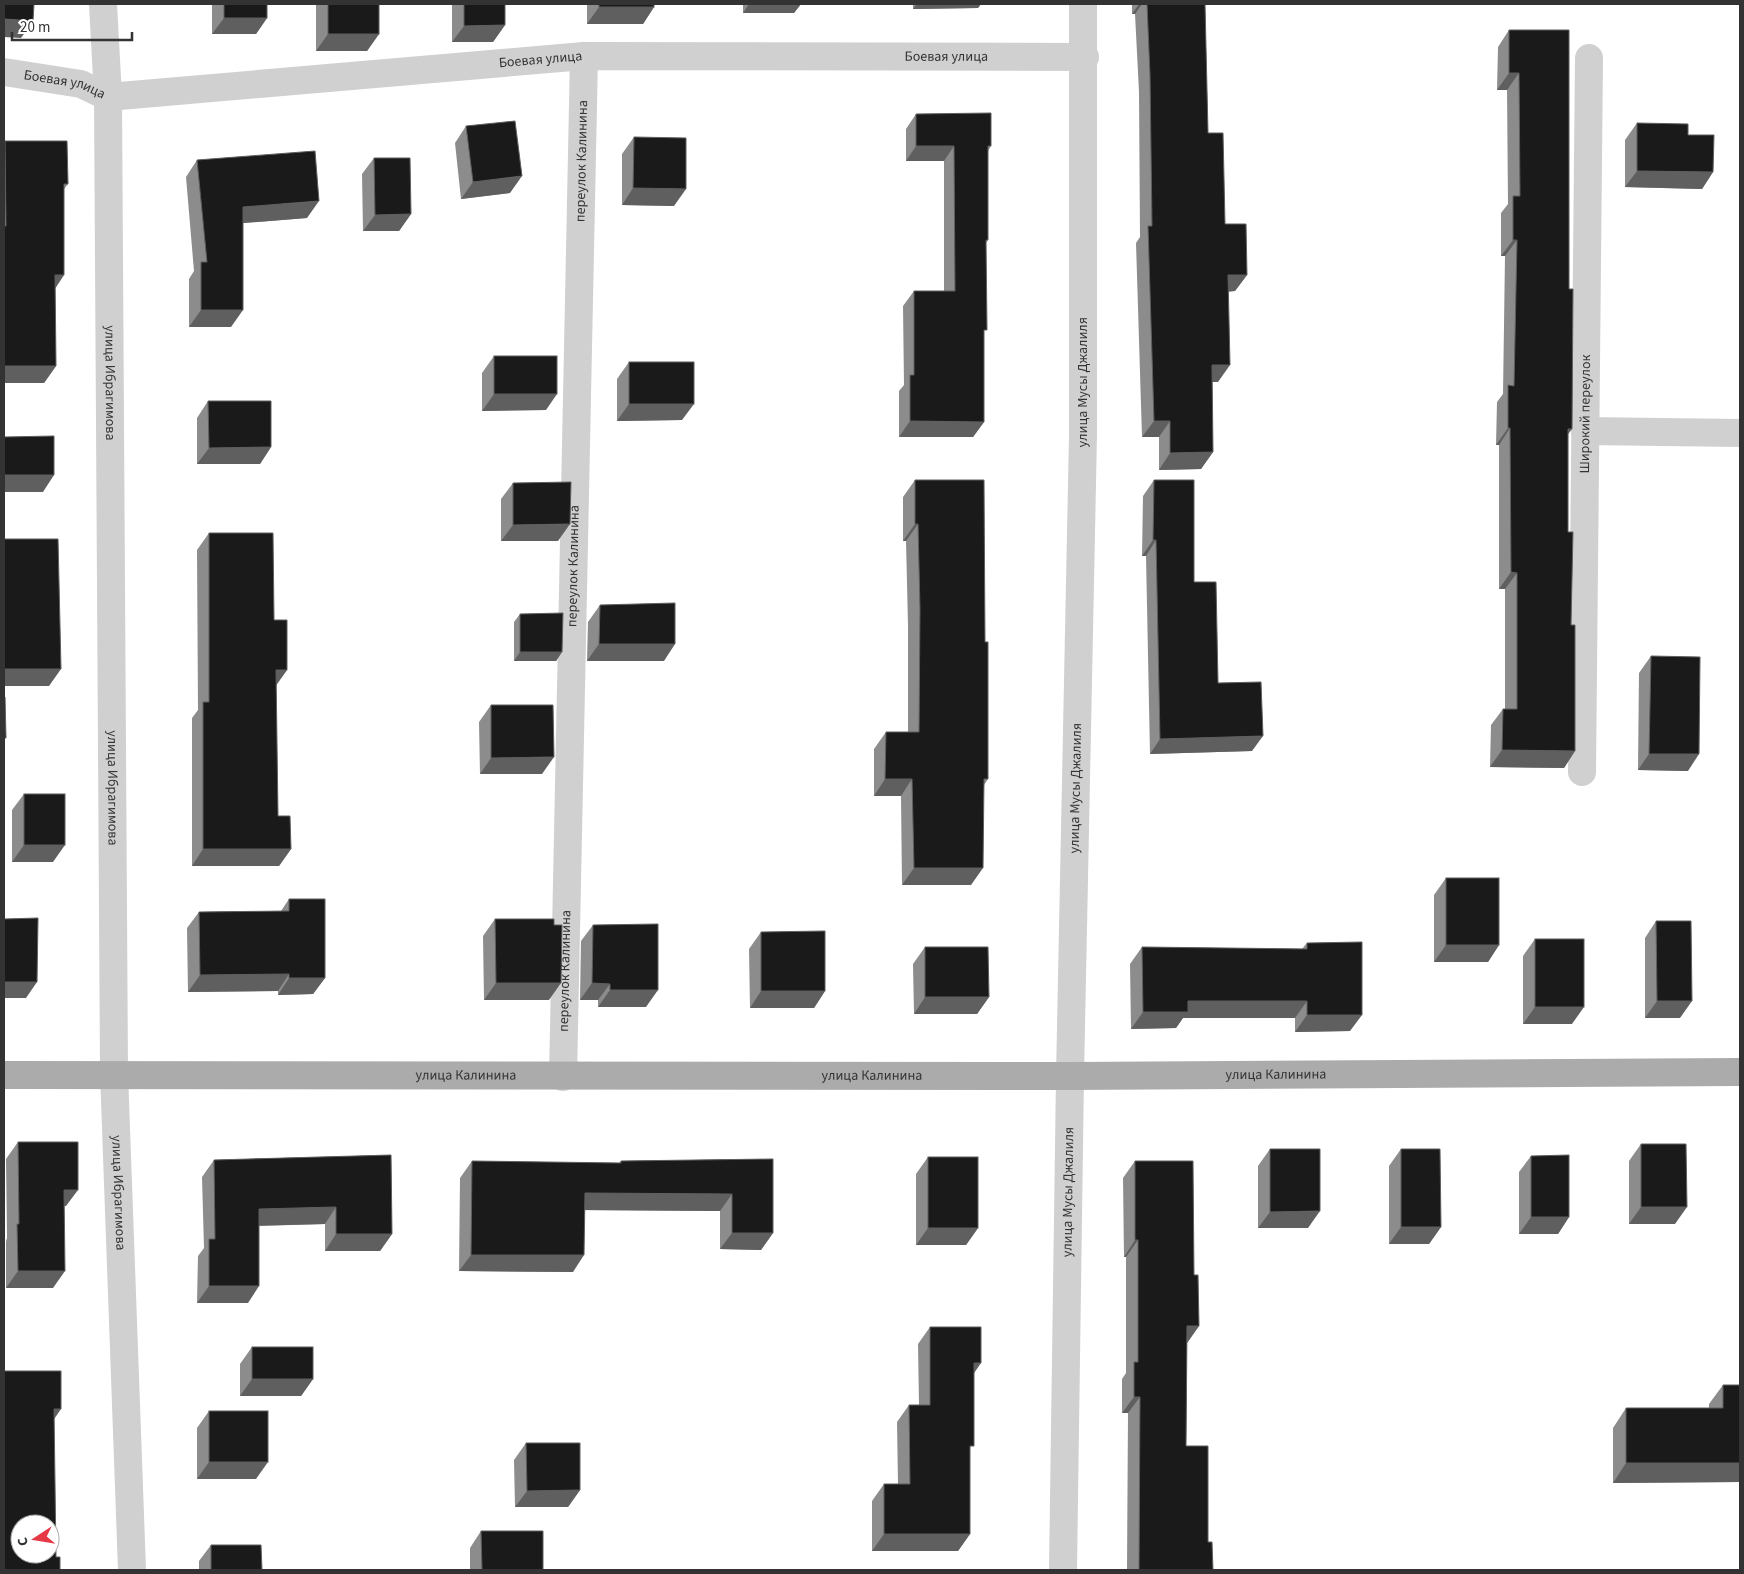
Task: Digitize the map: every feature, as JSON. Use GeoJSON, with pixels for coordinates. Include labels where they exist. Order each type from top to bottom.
{"type":"FeatureCollection","features":[{"type":"Feature","properties":{"kind":"main road","name":"улица Калинина"},"geometry":{"type":"LineString","coordinates":[[4,1074],[114,1073],[563,1077],[1740,1072]]}},
{"type":"Feature","properties":{"kind":"street","name":"улица Ибрагимова"},"geometry":{"type":"LineString","coordinates":[[104,4],[108,97],[114,1073],[132,1570]]}},
{"type":"Feature","properties":{"kind":"street","name":"улица Мусы Джалиля"},"geometry":{"type":"LineString","coordinates":[[1063,1570],[1070,1076],[1083,444],[1085,57],[1083,4]]}},
{"type":"Feature","properties":{"kind":"street","name":"Боевая улица"},"geometry":{"type":"LineString","coordinates":[[4,72],[81,84],[108,97],[584,56],[1085,57]]}},
{"type":"Feature","properties":{"kind":"street","name":"переулок Калинина"},"geometry":{"type":"LineString","coordinates":[[563,1077],[584,56]]}},
{"type":"Feature","properties":{"kind":"street","name":"Широкий переулок"},"geometry":{"type":"LineString","coordinates":[[1582,772],[1589,58]]}},
{"type":"Feature","properties":{"kind":"street"},"geometry":{"type":"LineString","coordinates":[[1585,431],[1740,433]]}},
{"type":"Feature","properties":{"kind":"building"},"geometry":{"type":"Polygon","coordinates":[[[4,4],[34,4],[33,21],[4,19],[4,4]]]}},
{"type":"Feature","properties":{"kind":"building"},"geometry":{"type":"Polygon","coordinates":[[[224,4],[267,4],[267,18],[224,18],[224,4]]]}},
{"type":"Feature","properties":{"kind":"building"},"geometry":{"type":"Polygon","coordinates":[[[328,4],[379,4],[379,34],[328,34],[328,4]]]}},
{"type":"Feature","properties":{"kind":"building"},"geometry":{"type":"Polygon","coordinates":[[[464,4],[505,4],[505,25],[464,26],[464,4]]]}},
{"type":"Feature","properties":{"kind":"building"},"geometry":{"type":"Polygon","coordinates":[[[599,4],[654,4],[654,7],[599,7],[599,4]]]}},
{"type":"Feature","properties":{"kind":"building"},"geometry":{"type":"Polygon","coordinates":[[[1147,4],[1205,4],[1208,133],[1223,133],[1225,224],[1246,224],[1247,275],[1228,275],[1230,365],[1212,365],[1213,452],[1170,453],[1170,421],[1154,421],[1148,226],[1152,226],[1147,4]]]}},
{"type":"Feature","properties":{"kind":"building"},"geometry":{"type":"Polygon","coordinates":[[[1509,30],[1569,30],[1569,289],[1573,289],[1572,429],[1568,429],[1568,532],[1573,532],[1571,625],[1575,625],[1575,751],[1502,750],[1503,709],[1517,709],[1517,573],[1511,572],[1508,385],[1514,386],[1517,240],[1513,240],[1513,196],[1520,196],[1519,73],[1509,73],[1509,30]]]}},
{"type":"Feature","properties":{"kind":"building"},"geometry":{"type":"Polygon","coordinates":[[[991,113],[991,146],[988,146],[987,330],[984,330],[984,422],[910,421],[910,375],[914,375],[914,291],[955,291],[954,146],[916,146],[916,114],[991,113]]]}},
{"type":"Feature","properties":{"kind":"building"},"geometry":{"type":"Polygon","coordinates":[[[515,121],[522,176],[473,182],[466,126],[515,121]]]}},
{"type":"Feature","properties":{"kind":"building"},"geometry":{"type":"Polygon","coordinates":[[[1637,123],[1688,124],[1688,135],[1714,135],[1713,172],[1637,171],[1637,123]]]}},
{"type":"Feature","properties":{"kind":"building"},"geometry":{"type":"Polygon","coordinates":[[[634,137],[686,138],[686,189],[633,188],[634,137]]]}},
{"type":"Feature","properties":{"kind":"building"},"geometry":{"type":"Polygon","coordinates":[[[5,141],[67,141],[68,184],[64,184],[64,275],[55,275],[56,366],[4,366],[5,141]]]}},
{"type":"Feature","properties":{"kind":"building"},"geometry":{"type":"Polygon","coordinates":[[[315,151],[319,201],[243,207],[243,310],[201,310],[201,262],[207,262],[197,160],[315,151]]]}},
{"type":"Feature","properties":{"kind":"building"},"geometry":{"type":"Polygon","coordinates":[[[374,158],[410,158],[411,214],[375,215],[374,158]]]}},
{"type":"Feature","properties":{"kind":"building"},"geometry":{"type":"Polygon","coordinates":[[[494,356],[557,356],[557,394],[494,394],[494,356]]]}},
{"type":"Feature","properties":{"kind":"building"},"geometry":{"type":"Polygon","coordinates":[[[629,362],[694,362],[694,404],[629,404],[629,362]]]}},
{"type":"Feature","properties":{"kind":"building"},"geometry":{"type":"Polygon","coordinates":[[[208,401],[271,401],[271,447],[209,448],[208,401]]]}},
{"type":"Feature","properties":{"kind":"building"},"geometry":{"type":"Polygon","coordinates":[[[54,436],[54,475],[4,475],[4,437],[54,436]]]}},
{"type":"Feature","properties":{"kind":"building"},"geometry":{"type":"Polygon","coordinates":[[[915,480],[984,480],[985,642],[988,642],[988,779],[984,779],[983,868],[914,868],[912,779],[885,779],[886,732],[919,732],[920,609],[918,524],[915,524],[915,480]]]}},
{"type":"Feature","properties":{"kind":"building"},"geometry":{"type":"Polygon","coordinates":[[[1154,480],[1194,480],[1194,582],[1216,582],[1218,683],[1261,682],[1263,736],[1160,739],[1156,540],[1153,540],[1154,480]]]}},
{"type":"Feature","properties":{"kind":"building"},"geometry":{"type":"Polygon","coordinates":[[[571,482],[570,524],[513,525],[513,483],[571,482]]]}},
{"type":"Feature","properties":{"kind":"building"},"geometry":{"type":"Polygon","coordinates":[[[209,533],[273,533],[274,620],[287,620],[287,670],[276,670],[278,816],[290,816],[291,849],[203,849],[203,702],[209,702],[209,533]]]}},
{"type":"Feature","properties":{"kind":"building"},"geometry":{"type":"Polygon","coordinates":[[[4,539],[58,539],[61,669],[4,669],[4,539]]]}},
{"type":"Feature","properties":{"kind":"building"},"geometry":{"type":"Polygon","coordinates":[[[675,603],[675,644],[599,644],[600,605],[675,603]]]}},
{"type":"Feature","properties":{"kind":"building"},"geometry":{"type":"Polygon","coordinates":[[[563,613],[562,652],[520,652],[520,614],[563,613]]]}},
{"type":"Feature","properties":{"kind":"building"},"geometry":{"type":"Polygon","coordinates":[[[1651,656],[1700,657],[1699,754],[1649,754],[1651,656]]]}},
{"type":"Feature","properties":{"kind":"building"},"geometry":{"type":"Polygon","coordinates":[[[5,697],[6,738],[4,738],[5,697]]]}},
{"type":"Feature","properties":{"kind":"building"},"geometry":{"type":"Polygon","coordinates":[[[491,705],[553,705],[554,757],[491,758],[491,705]]]}},
{"type":"Feature","properties":{"kind":"building"},"geometry":{"type":"Polygon","coordinates":[[[24,794],[65,794],[65,845],[24,845],[24,794]]]}},
{"type":"Feature","properties":{"kind":"building"},"geometry":{"type":"Polygon","coordinates":[[[1446,878],[1499,878],[1499,945],[1446,945],[1446,878]]]}},
{"type":"Feature","properties":{"kind":"building"},"geometry":{"type":"Polygon","coordinates":[[[289,899],[325,899],[325,978],[289,978],[289,974],[200,975],[199,912],[289,911],[289,899]]]}},
{"type":"Feature","properties":{"kind":"building"},"geometry":{"type":"Polygon","coordinates":[[[38,918],[37,982],[4,982],[4,919],[38,918]]]}},
{"type":"Feature","properties":{"kind":"building"},"geometry":{"type":"Polygon","coordinates":[[[495,919],[554,919],[554,925],[562,925],[561,983],[496,983],[495,919]]]}},
{"type":"Feature","properties":{"kind":"building"},"geometry":{"type":"Polygon","coordinates":[[[1656,921],[1691,921],[1692,1001],[1657,1001],[1656,921]]]}},
{"type":"Feature","properties":{"kind":"building"},"geometry":{"type":"Polygon","coordinates":[[[658,924],[658,990],[610,990],[610,984],[592,983],[593,925],[658,924]]]}},
{"type":"Feature","properties":{"kind":"building"},"geometry":{"type":"Polygon","coordinates":[[[825,931],[825,991],[761,991],[761,932],[825,931]]]}},
{"type":"Feature","properties":{"kind":"building"},"geometry":{"type":"Polygon","coordinates":[[[1535,939],[1584,939],[1584,1007],[1535,1007],[1535,939]]]}},
{"type":"Feature","properties":{"kind":"building"},"geometry":{"type":"Polygon","coordinates":[[[1362,942],[1362,1015],[1307,1015],[1307,1001],[1188,1001],[1188,1012],[1143,1012],[1142,947],[1307,949],[1307,943],[1362,942]]]}},
{"type":"Feature","properties":{"kind":"building"},"geometry":{"type":"Polygon","coordinates":[[[925,947],[988,947],[989,997],[925,997],[925,947]]]}},
{"type":"Feature","properties":{"kind":"building"},"geometry":{"type":"Polygon","coordinates":[[[18,1142],[78,1142],[78,1190],[64,1190],[65,1271],[18,1271],[18,1142]]]}},
{"type":"Feature","properties":{"kind":"building"},"geometry":{"type":"Polygon","coordinates":[[[1641,1144],[1686,1144],[1687,1207],[1641,1207],[1641,1144]]]}},
{"type":"Feature","properties":{"kind":"building"},"geometry":{"type":"Polygon","coordinates":[[[1270,1149],[1320,1149],[1320,1211],[1270,1212],[1270,1149]]]}},
{"type":"Feature","properties":{"kind":"building"},"geometry":{"type":"Polygon","coordinates":[[[1401,1149],[1440,1149],[1441,1227],[1401,1227],[1401,1149]]]}},
{"type":"Feature","properties":{"kind":"building"},"geometry":{"type":"Polygon","coordinates":[[[391,1155],[392,1234],[336,1234],[336,1207],[259,1209],[259,1286],[209,1286],[209,1239],[215,1239],[214,1160],[391,1155]]]}},
{"type":"Feature","properties":{"kind":"building"},"geometry":{"type":"Polygon","coordinates":[[[1569,1155],[1569,1217],[1531,1217],[1531,1156],[1569,1155]]]}},
{"type":"Feature","properties":{"kind":"building"},"geometry":{"type":"Polygon","coordinates":[[[928,1157],[978,1157],[978,1228],[928,1228],[928,1157]]]}},
{"type":"Feature","properties":{"kind":"building"},"geometry":{"type":"Polygon","coordinates":[[[773,1159],[773,1233],[732,1233],[732,1194],[585,1193],[584,1255],[471,1255],[472,1161],[621,1163],[621,1161],[773,1159]]]}},
{"type":"Feature","properties":{"kind":"building"},"geometry":{"type":"Polygon","coordinates":[[[1135,1161],[1193,1161],[1194,1275],[1198,1275],[1199,1326],[1187,1326],[1186,1446],[1208,1446],[1208,1542],[1212,1542],[1213,1570],[1139,1570],[1140,1397],[1134,1397],[1134,1362],[1138,1362],[1138,1240],[1135,1240],[1135,1161]]]}},
{"type":"Feature","properties":{"kind":"building"},"geometry":{"type":"Polygon","coordinates":[[[930,1327],[981,1327],[981,1363],[974,1363],[974,1446],[970,1446],[970,1534],[884,1534],[884,1484],[910,1484],[909,1405],[930,1405],[930,1327]]]}},
{"type":"Feature","properties":{"kind":"building"},"geometry":{"type":"Polygon","coordinates":[[[252,1347],[313,1347],[313,1379],[252,1379],[252,1347]]]}},
{"type":"Feature","properties":{"kind":"building"},"geometry":{"type":"Polygon","coordinates":[[[4,1371],[61,1371],[61,1409],[54,1409],[55,1514],[10,1514],[10,1564],[60,1564],[60,1570],[4,1570],[4,1371]]]}},
{"type":"Feature","properties":{"kind":"building"},"geometry":{"type":"Polygon","coordinates":[[[1723,1385],[1740,1385],[1740,1463],[1626,1463],[1626,1408],[1723,1408],[1723,1385]]]}},
{"type":"Feature","properties":{"kind":"building"},"geometry":{"type":"Polygon","coordinates":[[[209,1411],[268,1411],[268,1462],[209,1462],[209,1411]]]}},
{"type":"Feature","properties":{"kind":"building"},"geometry":{"type":"Polygon","coordinates":[[[526,1443],[580,1443],[580,1490],[527,1491],[526,1443]]]}},
{"type":"Feature","properties":{"kind":"building"},"geometry":{"type":"Polygon","coordinates":[[[481,1531],[543,1531],[543,1570],[482,1570],[481,1531]]]}},
{"type":"Feature","properties":{"kind":"building"},"geometry":{"type":"Polygon","coordinates":[[[211,1545],[261,1545],[262,1570],[211,1570],[211,1545]]]}}]}
